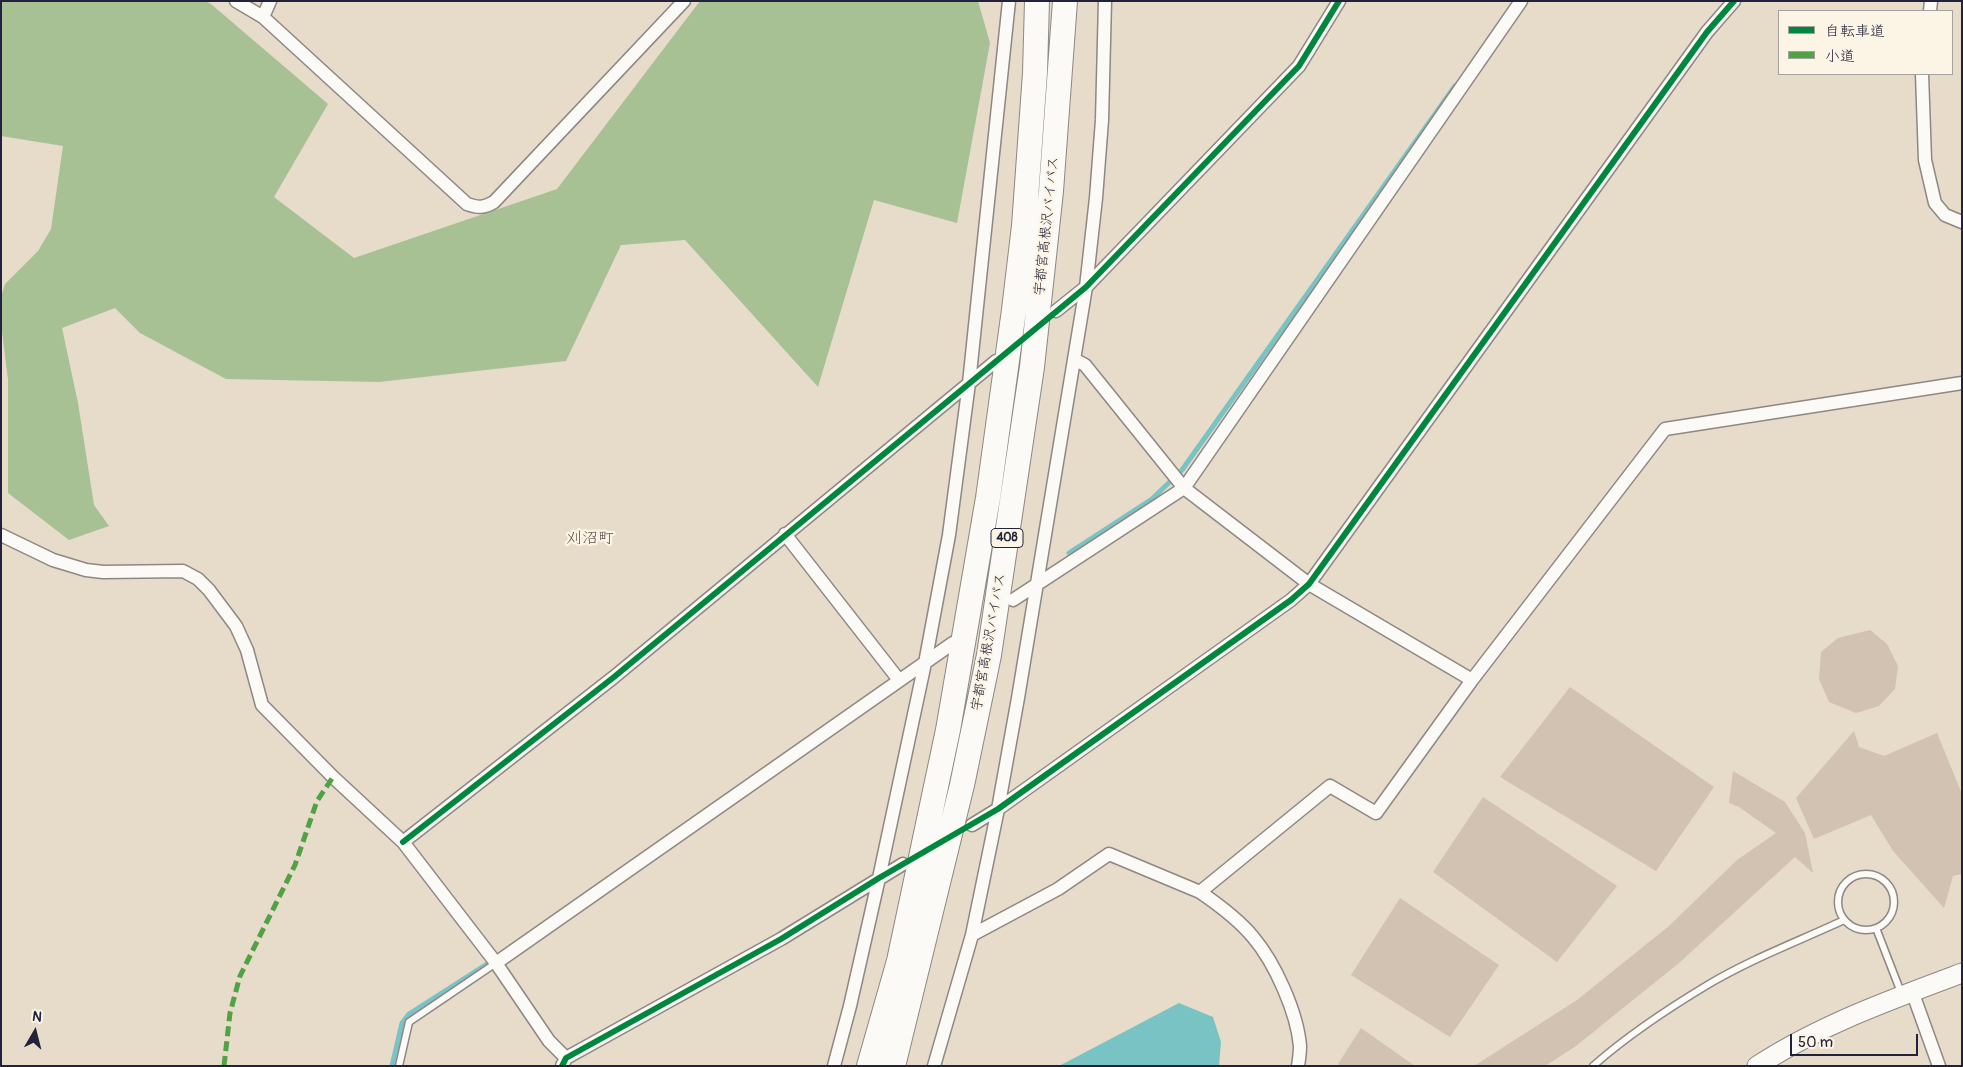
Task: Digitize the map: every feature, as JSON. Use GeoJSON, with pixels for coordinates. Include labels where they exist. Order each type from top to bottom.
{"type":"FeatureCollection","features":[{"type":"Feature","properties":{"kind":"highway","name":"宇都宮高根沢バイパス"},"geometry":{"type":"LineString","coordinates":[[869,1066],[899,961],[946,739],[988,498],[1024,226],[1034,90],[1037,1]]}},
{"type":"Feature","properties":{"kind":"highway","name":"宇都宮高根沢バイパス"},"geometry":{"type":"LineString","coordinates":[[893,1066],[962,785],[989,656],[1032,367],[1051,191],[1065,1]]}},
{"type":"Feature","properties":{"kind":"street"},"geometry":{"type":"LineString","coordinates":[[236,1],[263,18],[459,197],[475,207],[485,208],[494,202],[684,1]]}},
{"type":"Feature","properties":{"kind":"street"},"geometry":{"type":"LineString","coordinates":[[263,18],[270,1]]}},
{"type":"Feature","properties":{"kind":"street"},"geometry":{"type":"LineString","coordinates":[[834,1066],[850,1006],[879,878],[925,662],[949,535],[969,383],[1009,1]]}},
{"type":"Feature","properties":{"kind":"street"},"geometry":{"type":"LineString","coordinates":[[934,1066],[972,935],[998,809],[1086,287],[1102,120],[1106,1]]}},
{"type":"Feature","properties":{"kind":"street"},"geometry":{"type":"LineString","coordinates":[[1056,311],[1086,287],[1299,66],[1340,1]]}},
{"type":"Feature","properties":{"kind":"street"},"geometry":{"type":"LineString","coordinates":[[1013,600],[1036,583],[1184,488],[1521,1]]}},
{"type":"Feature","properties":{"kind":"street"},"geometry":{"type":"LineString","coordinates":[[972,824],[998,809],[1291,600],[1309,584],[1707,32],[1734,1]]}},
{"type":"Feature","properties":{"kind":"street"},"geometry":{"type":"LineString","coordinates":[[1922,75],[1925,160],[1935,203],[1945,215],[1962,222]]}},
{"type":"Feature","properties":{"kind":"street"},"geometry":{"type":"LineString","coordinates":[[1074,359],[1085,365],[1184,488],[1309,584],[1472,680]]}},
{"type":"Feature","properties":{"kind":"street"},"geometry":{"type":"LineString","coordinates":[[403,842],[614,677],[996,361]]}},
{"type":"Feature","properties":{"kind":"street"},"geometry":{"type":"LineString","coordinates":[[1200,892],[1330,786],[1376,813],[1472,680],[1665,429],[1962,383]]}},
{"type":"Feature","properties":{"kind":"street"},"geometry":{"type":"LineString","coordinates":[[785,534],[899,680]]}},
{"type":"Feature","properties":{"kind":"street"},"geometry":{"type":"LineString","coordinates":[[1,535],[53,560],[86,570],[103,572],[183,570],[198,579],[209,590],[236,626],[247,650],[262,705],[333,777],[403,842],[496,963],[564,1062],[781,939],[903,864]]}},
{"type":"Feature","properties":{"kind":"street"},"geometry":{"type":"LineString","coordinates":[[496,963],[952,643]]}},
{"type":"Feature","properties":{"kind":"street"},"geometry":{"type":"LineString","coordinates":[[972,935],[1058,889],[1109,854],[1200,892],[1217,904],[1253,936],[1276,971],[1290,1006],[1300,1046],[1298,1066]]}},
{"type":"Feature","properties":{"kind":"street"},"geometry":{"type":"LineString","coordinates":[[1758,1066],[1780,1051],[1806,1038],[1907,993],[1962,972]]}},
{"type":"Feature","properties":{"kind":"street"},"geometry":{"type":"LineString","coordinates":[[1907,993],[1939,1066]]}},
{"type":"Feature","properties":{"kind":"lane"},"geometry":{"type":"LineString","coordinates":[[1864,873],[1874,874],[1881,876],[1892,886],[1895,897],[1894,908],[1890,917],[1876,928],[1865,930],[1854,928],[1844,920],[1838,906],[1838,896],[1843,885],[1853,876],[1864,873]]}},
{"type":"Feature","properties":{"kind":"lane"},"geometry":{"type":"LineString","coordinates":[[1594,1066],[1641,1029],[1710,983],[1844,920]]}},
{"type":"Feature","properties":{"kind":"lane"},"geometry":{"type":"LineString","coordinates":[[1876,928],[1907,993]]}},
{"type":"Feature","properties":{"kind":"lane"},"geometry":{"type":"LineString","coordinates":[[398,1066],[409,1022],[496,963]]}},
{"type":"Feature","properties":{"kind":"green space"},"geometry":{"type":"Polygon","coordinates":[[[1,1],[205,1],[211,4],[328,104],[274,197],[354,258],[557,189],[700,1],[978,1],[990,43],[957,223],[874,200],[818,387],[685,240],[621,245],[566,361],[379,382],[226,379],[140,333],[115,308],[62,328],[78,403],[94,505],[109,526],[69,540],[8,493],[8,380],[1,323],[1,297],[5,284],[38,251],[51,229],[63,146],[1,136],[1,1]]]}},
{"type":"Feature","properties":{"kind":"water"},"geometry":{"type":"Polygon","coordinates":[[[1179,1003],[1213,1017],[1221,1042],[1219,1066],[1059,1066],[1179,1003]]]}},
{"type":"Feature","properties":{"kind":"building"},"geometry":{"type":"Polygon","coordinates":[[[1870,630],[1887,644],[1898,666],[1895,689],[1879,706],[1856,713],[1829,702],[1819,679],[1821,652],[1838,638],[1870,630]]]}},
{"type":"Feature","properties":{"kind":"building"},"geometry":{"type":"Polygon","coordinates":[[[1570,687],[1714,787],[1656,871],[1500,777],[1570,687]]]}},
{"type":"Feature","properties":{"kind":"building"},"geometry":{"type":"Polygon","coordinates":[[[1854,731],[1859,747],[1884,756],[1937,733],[1962,794],[1962,874],[1953,876],[1944,908],[1893,851],[1871,815],[1814,839],[1796,798],[1854,731]]]}},
{"type":"Feature","properties":{"kind":"building"},"geometry":{"type":"Polygon","coordinates":[[[1733,771],[1785,802],[1805,833],[1813,873],[1795,857],[1679,963],[1576,1046],[1545,1066],[1474,1066],[1577,1000],[1669,926],[1737,860],[1776,833],[1739,807],[1729,803],[1733,771]]]}},
{"type":"Feature","properties":{"kind":"building"},"geometry":{"type":"Polygon","coordinates":[[[1483,797],[1617,886],[1557,962],[1433,872],[1483,797]]]}},
{"type":"Feature","properties":{"kind":"building"},"geometry":{"type":"Polygon","coordinates":[[[1400,898],[1499,965],[1450,1037],[1351,975],[1400,898]]]}},
{"type":"Feature","properties":{"kind":"building"},"geometry":{"type":"Polygon","coordinates":[[[1361,1028],[1415,1066],[1341,1066],[1338,1064],[1361,1028]]]}},
{"type":"Feature","properties":{"kind":"waterway"},"geometry":{"type":"LineString","coordinates":[[1069,553],[1152,499],[1182,470],[1455,86]]}},
{"type":"Feature","properties":{"kind":"waterway"},"geometry":{"type":"LineString","coordinates":[[392,1066],[402,1023],[409,1014],[487,964]]}},
{"type":"Feature","properties":{"kind":"marked path"},"geometry":{"type":"LineString","coordinates":[[224,1066],[230,1013],[240,976],[295,865],[317,801],[333,777]]}},
{"type":"Feature","properties":{"kind":"cycle path"},"geometry":{"type":"LineString","coordinates":[[403,842],[614,677],[1086,287],[1299,66],[1339,1]]}},
{"type":"Feature","properties":{"kind":"cycle path"},"geometry":{"type":"LineString","coordinates":[[562,1066],[566,1058],[781,939],[879,878],[998,809],[1291,600],[1309,584],[1707,32],[1734,1]]}},
{"type":"Feature","properties":{"kind":"district","name":"刈沼町"},"geometry":{"type":"Point","coordinates":[590,539]}}]}
